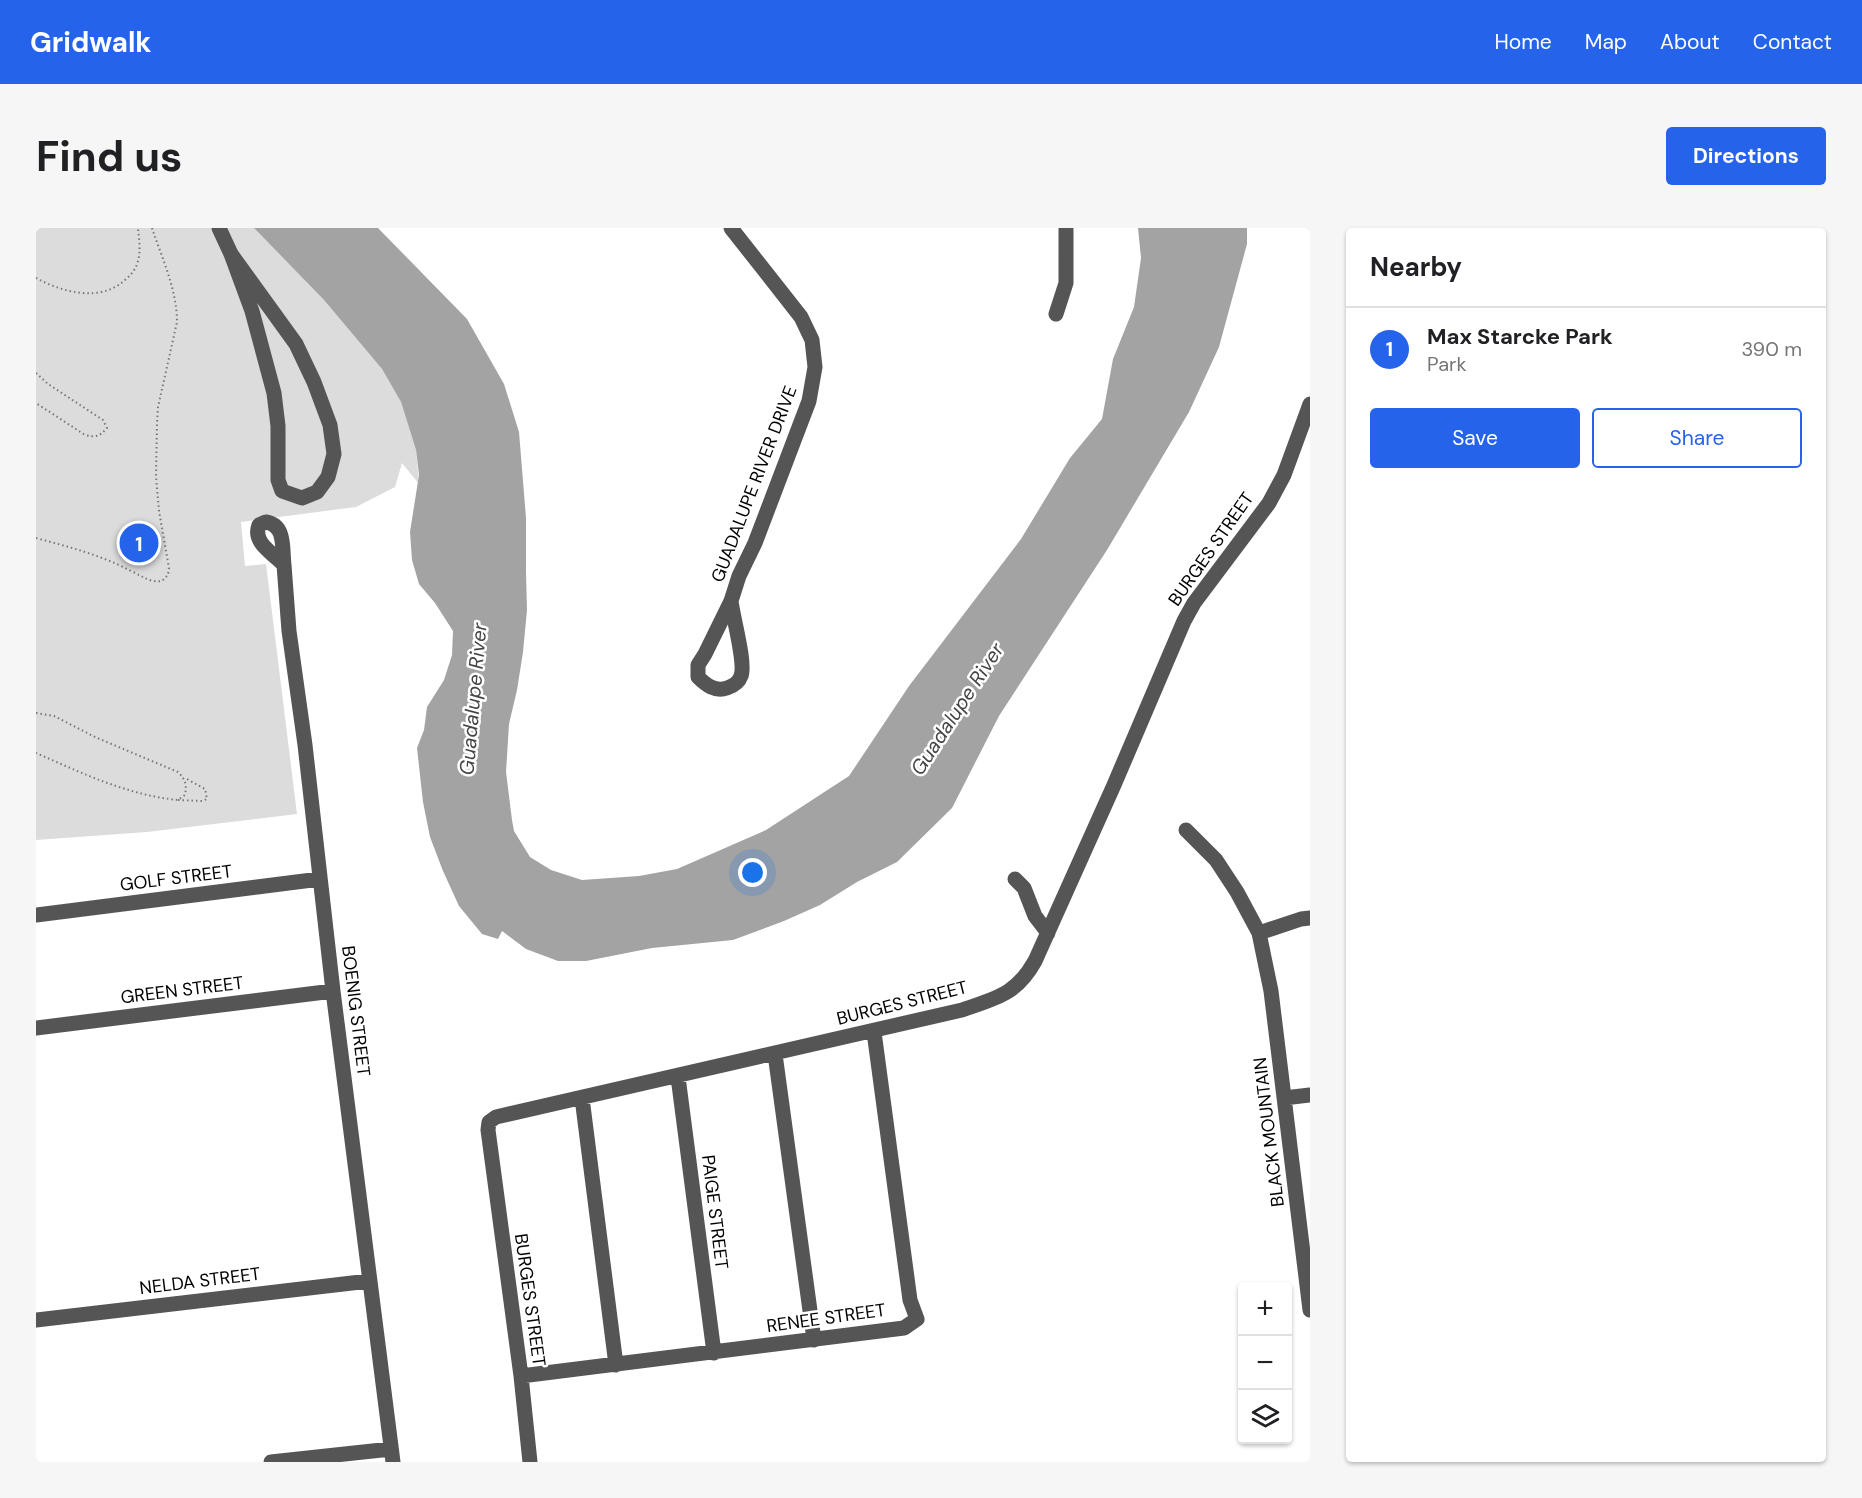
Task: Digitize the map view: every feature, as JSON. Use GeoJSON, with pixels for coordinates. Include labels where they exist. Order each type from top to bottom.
{"type":"FeatureCollection","features":[{"type":"Feature","properties":{"kind":"street"},"geometry":{"type":"LineString","coordinates":[[219,228],[252,311],[274,393],[278,426],[278,480],[282,491],[302,498],[317,492],[328,477],[334,454],[330,425],[301,353],[284,325],[231,254]]}},
{"type":"Feature","properties":{"kind":"street","name":"GUADALUPE RIVER DRIVE"},"geometry":{"type":"LineString","coordinates":[[730,228],[801,317],[812,340],[815,367],[809,401],[755,543],[731,601],[698,665],[698,677],[707,686],[720,690],[733,685],[741,678],[743,663],[732,617],[731,601]]}},
{"type":"Feature","properties":{"kind":"street"},"geometry":{"type":"LineString","coordinates":[[1056,314],[1066,283],[1066,228]]}},
{"type":"Feature","properties":{"kind":"street"},"geometry":{"type":"LineString","coordinates":[[259,337],[269,328],[284,325]]}},
{"type":"Feature","properties":{"kind":"street","name":"BURGES STREET"},"geometry":{"type":"LineString","coordinates":[[530,1462],[521,1376],[488,1130],[489,1122],[496,1117],[962,1010],[1009,992],[1018,986],[1028,975],[1048,933],[1184,621],[1194,603],[1269,503],[1284,476],[1310,404]]}},
{"type":"Feature","properties":{"kind":"street","name":"BOENIG STREET"},"geometry":{"type":"LineString","coordinates":[[284,565],[289,631],[392,1455]]}},
{"type":"Feature","properties":{"kind":"street","name":"BLACK MOUNTAIN"},"geometry":{"type":"LineString","coordinates":[[1186,830],[1216,860],[1237,892],[1259,933],[1271,991],[1307,1265],[1310,1310]]}},
{"type":"Feature","properties":{"kind":"street","name":"GOLF STREET"},"geometry":{"type":"LineString","coordinates":[[36,915],[320,879]]}},
{"type":"Feature","properties":{"kind":"street"},"geometry":{"type":"LineString","coordinates":[[1015,879],[1024,888],[1035,916],[1048,933]]}},
{"type":"Feature","properties":{"kind":"street"},"geometry":{"type":"LineString","coordinates":[[1259,933],[1310,918]]}},
{"type":"Feature","properties":{"kind":"street","name":"GREEN STREET"},"geometry":{"type":"LineString","coordinates":[[36,1028],[333,991]]}},
{"type":"Feature","properties":{"kind":"street","name":"RENEE STREET"},"geometry":{"type":"LineString","coordinates":[[521,1376],[904,1328],[917,1319],[910,1300],[874,1032]]}},
{"type":"Feature","properties":{"kind":"street"},"geometry":{"type":"LineString","coordinates":[[775,1054],[814,1340]]}},
{"type":"Feature","properties":{"kind":"street","name":"PAIGE STREET"},"geometry":{"type":"LineString","coordinates":[[678,1077],[714,1353]]}},
{"type":"Feature","properties":{"kind":"street"},"geometry":{"type":"LineString","coordinates":[[1284,1098],[1310,1095]]}},
{"type":"Feature","properties":{"kind":"street"},"geometry":{"type":"LineString","coordinates":[[582,1098],[616,1365]]}},
{"type":"Feature","properties":{"kind":"street","name":"NELDA STREET"},"geometry":{"type":"LineString","coordinates":[[36,1320],[369,1281]]}},
{"type":"Feature","properties":{"kind":"street"},"geometry":{"type":"LineString","coordinates":[[271,1462],[392,1455]]}},
{"type":"Feature","properties":{"kind":"path"},"geometry":{"type":"LineString","coordinates":[[36,278],[51,286],[81,293],[96,293],[111,289],[131,274],[137,262],[140,247],[138,228]]}},
{"type":"Feature","properties":{"kind":"path"},"geometry":{"type":"LineString","coordinates":[[36,538],[87,552],[154,582],[162,581],[168,575],[169,568],[159,511],[156,477],[157,423],[158,407],[176,332],[177,310],[174,293],[152,228]]}},
{"type":"Feature","properties":{"kind":"path"},"geometry":{"type":"LineString","coordinates":[[36,373],[48,384],[104,420],[107,428],[101,435],[93,437],[85,435],[36,403]]}},
{"type":"Feature","properties":{"kind":"path"},"geometry":{"type":"LineString","coordinates":[[36,713],[54,716],[95,738],[178,772],[184,778],[206,789],[207,799],[202,801],[156,798],[110,784],[36,753]]}},
{"type":"Feature","properties":{"kind":"path"},"geometry":{"type":"LineString","coordinates":[[178,800],[185,795],[184,778]]}},
{"type":"Feature","properties":{"kind":"shaded area"},"geometry":{"type":"Polygon","coordinates":[[[36,228],[254,228],[324,300],[382,369],[401,402],[416,450],[419,484],[402,463],[395,487],[356,507],[241,522],[245,566],[266,564],[297,814],[147,832],[36,840],[36,228]]]}},
{"type":"Feature","properties":{"kind":"water","name":"Guadalupe River"},"geometry":{"type":"Polygon","coordinates":[[[254,228],[378,228],[467,319],[504,384],[519,432],[526,518],[527,610],[517,690],[509,724],[506,772],[512,820],[514,831],[530,857],[551,870],[582,880],[639,876],[677,869],[766,830],[849,776],[909,686],[1021,539],[1070,458],[1102,419],[1113,359],[1134,307],[1141,258],[1138,228],[1247,228],[1247,244],[1219,347],[1189,412],[1107,550],[999,716],[952,808],[897,862],[857,882],[820,905],[784,921],[733,940],[652,948],[586,961],[558,961],[526,949],[502,931],[498,939],[482,934],[459,906],[443,871],[430,837],[423,802],[417,748],[424,730],[427,707],[444,680],[452,655],[453,631],[435,603],[419,584],[412,560],[410,532],[419,475],[416,450],[401,402],[382,369],[324,300],[254,228]]]}},
{"type":"Feature","properties":{"kind":"place","name":"Max Starcke Park"},"geometry":{"type":"Point","coordinates":[139,543]}}]}
